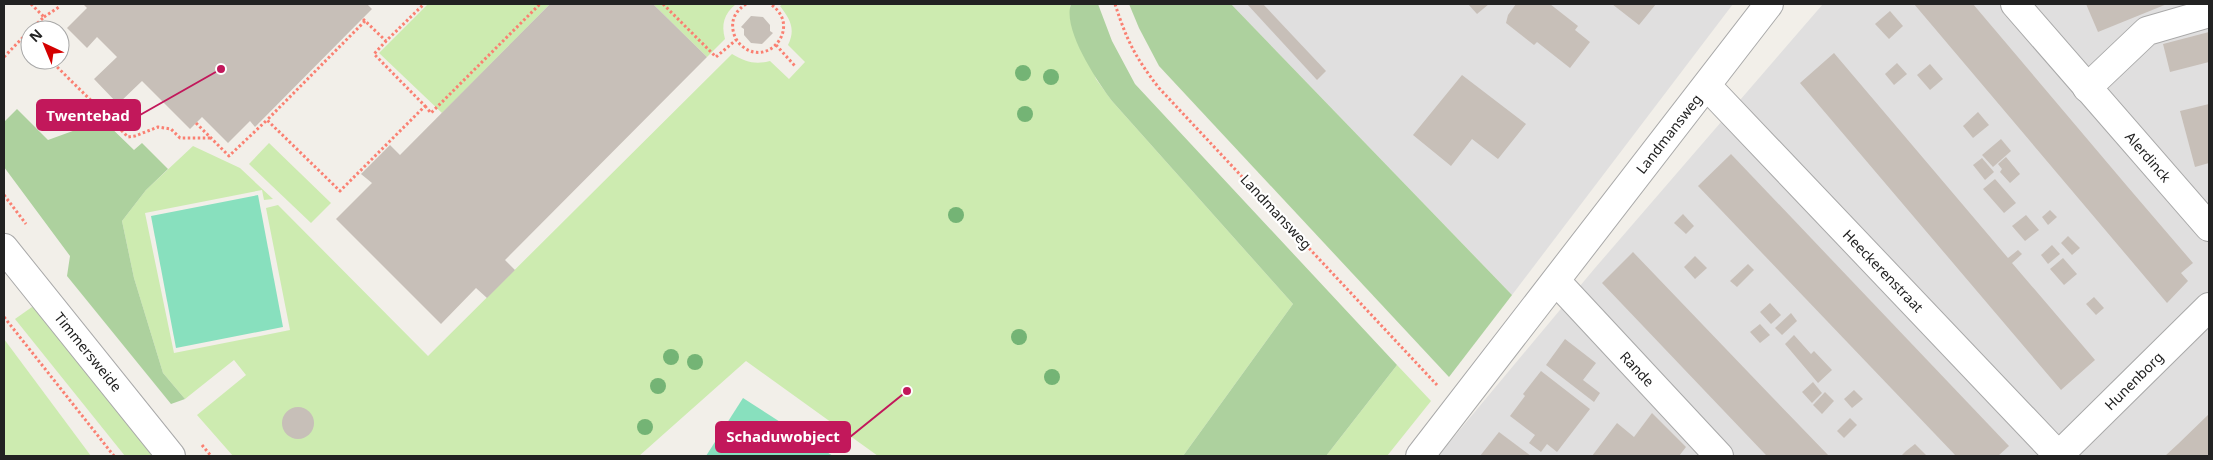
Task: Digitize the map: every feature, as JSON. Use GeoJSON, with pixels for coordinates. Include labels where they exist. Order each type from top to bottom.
{"type":"FeatureCollection","features":[{"type":"Feature","properties":{"kind":"street","name":"Landmansweg"},"geometry":{"type":"LineString","coordinates":[[1420,456],[1769,4]]}},
{"type":"Feature","properties":{"kind":"street","name":"Alerdinck"},"geometry":{"type":"LineString","coordinates":[[2015,4],[2209,227]]}},
{"type":"Feature","properties":{"kind":"street"},"geometry":{"type":"LineString","coordinates":[[2087,88],[2147,30],[2209,14]]}},
{"type":"Feature","properties":{"kind":"street","name":"Heeckerenstraat"},"geometry":{"type":"LineString","coordinates":[[1707,86],[2058,456]]}},
{"type":"Feature","properties":{"kind":"street","name":"Timmersweide"},"geometry":{"type":"LineString","coordinates":[[4,248],[171,456]]}},
{"type":"Feature","properties":{"kind":"street","name":"Rande"},"geometry":{"type":"LineString","coordinates":[[1556,281],[1719,456]]}},
{"type":"Feature","properties":{"kind":"street","name":"Hunenborg"},"geometry":{"type":"LineString","coordinates":[[2058,456],[2209,307]]}},
{"type":"Feature","properties":{"kind":"path"},"geometry":{"type":"LineString","coordinates":[[31,4],[44,17]]}},
{"type":"Feature","properties":{"kind":"path"},"geometry":{"type":"LineString","coordinates":[[424,4],[374,54],[431,113],[540,4]]}},
{"type":"Feature","properties":{"kind":"path"},"geometry":{"type":"LineString","coordinates":[[663,4],[716,57],[736,40]]}},
{"type":"Feature","properties":{"kind":"path"},"geometry":{"type":"LineString","coordinates":[[746,4],[734,16],[733,32],[736,40],[747,50],[755,52],[762,52],[776,45],[784,31],[784,22],[776,7],[770,4]]}},
{"type":"Feature","properties":{"kind":"path"},"geometry":{"type":"LineString","coordinates":[[776,7],[779,4]]}},
{"type":"Feature","properties":{"kind":"path","name":"Landmansweg"},"geometry":{"type":"LineString","coordinates":[[1115,4],[1127,39],[1138,61],[1159,88],[1458,407]]}},
{"type":"Feature","properties":{"kind":"path"},"geometry":{"type":"LineString","coordinates":[[41,20],[59,7]]}},
{"type":"Feature","properties":{"kind":"path"},"geometry":{"type":"LineString","coordinates":[[196,123],[229,156],[267,120],[364,20],[386,41]]}},
{"type":"Feature","properties":{"kind":"path"},"geometry":{"type":"LineString","coordinates":[[4,56],[20,40]]}},
{"type":"Feature","properties":{"kind":"path"},"geometry":{"type":"LineString","coordinates":[[776,45],[796,66]]}},
{"type":"Feature","properties":{"kind":"path"},"geometry":{"type":"LineString","coordinates":[[60,70],[128,136],[135,136],[158,128],[171,128],[180,138],[211,138]]}},
{"type":"Feature","properties":{"kind":"path"},"geometry":{"type":"LineString","coordinates":[[267,120],[340,191],[425,106]]}},
{"type":"Feature","properties":{"kind":"path"},"geometry":{"type":"LineString","coordinates":[[4,318],[114,456]]}},
{"type":"Feature","properties":{"kind":"shaded area"},"geometry":{"type":"Polygon","coordinates":[[[1231,4],[1733,4],[1512,295],[1231,4]]]}},
{"type":"Feature","properties":{"kind":"shaded area"},"geometry":{"type":"Polygon","coordinates":[[[1823,4],[2209,4],[2209,456],[1438,456],[1595,268],[1823,4]]]}},
{"type":"Feature","properties":{"kind":"green space"},"geometry":{"type":"Polygon","coordinates":[[[428,4],[550,4],[442,113],[379,53],[428,4]]]}},
{"type":"Feature","properties":{"kind":"green space"},"geometry":{"type":"Polygon","coordinates":[[[653,4],[736,4],[724,20],[725,39],[707,57],[653,4]]]}},
{"type":"Feature","properties":{"kind":"green space"},"geometry":{"type":"Polygon","coordinates":[[[783,4],[1071,4],[1070,7],[1096,79],[1112,101],[1293,304],[1183,456],[878,456],[746,361],[639,456],[233,456],[197,415],[246,375],[234,360],[185,399],[163,373],[134,278],[122,221],[146,190],[193,146],[240,168],[273,199],[264,200],[262,190],[145,213],[174,353],[290,330],[266,208],[278,205],[428,356],[732,54],[751,62],[770,61],[789,79],[805,62],[788,45],[792,29],[787,15],[780,6],[783,4]]]}},
{"type":"Feature","properties":{"kind":"green space"},"geometry":{"type":"Polygon","coordinates":[[[1071,4],[1098,4],[1112,41],[1135,84],[1397,365],[1326,456],[1183,456],[1293,304],[1112,101],[1090,68],[1076,40],[1070,15],[1071,4]]]}},
{"type":"Feature","properties":{"kind":"green space"},"geometry":{"type":"Polygon","coordinates":[[[1129,4],[1231,4],[1512,295],[1449,377],[1159,66],[1129,4]]]}},
{"type":"Feature","properties":{"kind":"green space"},"geometry":{"type":"Polygon","coordinates":[[[17,109],[48,140],[103,120],[134,150],[142,143],[168,169],[146,190],[122,221],[134,278],[163,373],[185,399],[171,404],[67,276],[70,256],[4,167],[4,122],[17,109]]]}},
{"type":"Feature","properties":{"kind":"green space"},"geometry":{"type":"Polygon","coordinates":[[[269,143],[331,203],[311,223],[249,164],[269,143]]]}},
{"type":"Feature","properties":{"kind":"green space"},"geometry":{"type":"Polygon","coordinates":[[[258,195],[283,327],[176,348],[151,216],[258,195]]]}},
{"type":"Feature","properties":{"kind":"green space"},"geometry":{"type":"Polygon","coordinates":[[[32,307],[35,308],[154,456],[125,456],[15,319],[32,307]]]}},
{"type":"Feature","properties":{"kind":"green space"},"geometry":{"type":"Polygon","coordinates":[[[4,339],[91,456],[4,456],[4,339]]]}},
{"type":"Feature","properties":{"kind":"green space"},"geometry":{"type":"Polygon","coordinates":[[[1397,365],[1431,401],[1387,456],[1326,456],[1397,365]]]}},
{"type":"Feature","properties":{"kind":"green space"},"geometry":{"type":"Polygon","coordinates":[[[743,398],[833,456],[706,456],[743,398]]]}},
{"type":"Feature","properties":{"kind":"building"},"geometry":{"type":"Polygon","coordinates":[[[83,4],[367,4],[372,9],[255,127],[250,121],[228,143],[202,117],[190,129],[142,81],[118,104],[94,79],[117,57],[97,37],[87,48],[70,31],[70,25],[87,8],[83,4]]]}},
{"type":"Feature","properties":{"kind":"building"},"geometry":{"type":"Polygon","coordinates":[[[550,4],[653,4],[707,57],[505,260],[515,270],[487,298],[476,288],[441,324],[336,219],[372,183],[361,174],[390,145],[400,155],[550,4]]]}},
{"type":"Feature","properties":{"kind":"building"},"geometry":{"type":"Polygon","coordinates":[[[1247,4],[1263,4],[1326,71],[1317,80],[1247,4]]]}},
{"type":"Feature","properties":{"kind":"building"},"geometry":{"type":"Polygon","coordinates":[[[1468,4],[1489,4],[1477,14],[1468,4]]]}},
{"type":"Feature","properties":{"kind":"building"},"geometry":{"type":"Polygon","coordinates":[[[1516,4],[1550,4],[1578,26],[1575,30],[1590,42],[1570,68],[1537,42],[1534,45],[1506,23],[1508,15],[1516,4]]]}},
{"type":"Feature","properties":{"kind":"building"},"geometry":{"type":"Polygon","coordinates":[[[1612,4],[1656,4],[1639,25],[1612,4]]]}},
{"type":"Feature","properties":{"kind":"building"},"geometry":{"type":"Polygon","coordinates":[[[1914,4],[1973,4],[2193,263],[2181,273],[2188,281],[2167,303],[1914,4]]]}},
{"type":"Feature","properties":{"kind":"building"},"geometry":{"type":"Polygon","coordinates":[[[2086,4],[2167,4],[2098,32],[2086,4]]]}},
{"type":"Feature","properties":{"kind":"building"},"geometry":{"type":"Polygon","coordinates":[[[1890,11],[1903,26],[1889,39],[1875,24],[1890,11]]]}},
{"type":"Feature","properties":{"kind":"building"},"geometry":{"type":"Polygon","coordinates":[[[751,16],[763,17],[770,25],[770,31],[773,33],[762,44],[751,43],[744,35],[744,29],[741,27],[751,16]]]}},
{"type":"Feature","properties":{"kind":"building"},"geometry":{"type":"Polygon","coordinates":[[[2209,32],[2209,62],[2170,72],[2163,44],[2209,32]]]}},
{"type":"Feature","properties":{"kind":"building"},"geometry":{"type":"Polygon","coordinates":[[[1834,53],[2008,258],[2018,250],[2022,254],[2012,263],[2095,360],[2061,390],[1800,83],[1834,53]]]}},
{"type":"Feature","properties":{"kind":"building"},"geometry":{"type":"Polygon","coordinates":[[[1897,63],[1907,74],[1894,85],[1885,74],[1897,63]]]}},
{"type":"Feature","properties":{"kind":"building"},"geometry":{"type":"Polygon","coordinates":[[[1930,64],[1943,79],[1930,90],[1917,75],[1930,64]]]}},
{"type":"Feature","properties":{"kind":"building"},"geometry":{"type":"Polygon","coordinates":[[[1462,75],[1526,124],[1498,159],[1472,139],[1451,166],[1413,135],[1462,75]]]}},
{"type":"Feature","properties":{"kind":"building"},"geometry":{"type":"Polygon","coordinates":[[[2209,104],[2209,163],[2195,167],[2180,111],[2209,104]]]}},
{"type":"Feature","properties":{"kind":"building"},"geometry":{"type":"Polygon","coordinates":[[[1978,112],[1989,125],[1973,138],[1963,126],[1978,112]]]}},
{"type":"Feature","properties":{"kind":"building"},"geometry":{"type":"Polygon","coordinates":[[[2001,139],[2011,151],[1993,167],[1982,155],[2001,139]]]}},
{"type":"Feature","properties":{"kind":"building"},"geometry":{"type":"Polygon","coordinates":[[[1731,154],[2009,446],[1998,456],[1956,456],[1698,186],[1731,154]]]}},
{"type":"Feature","properties":{"kind":"building"},"geometry":{"type":"Polygon","coordinates":[[[2006,157],[2020,174],[2010,183],[2000,172],[2002,169],[1998,164],[2006,157]]]}},
{"type":"Feature","properties":{"kind":"building"},"geometry":{"type":"Polygon","coordinates":[[[1982,158],[1994,172],[1985,180],[1973,165],[1982,158]]]}},
{"type":"Feature","properties":{"kind":"building"},"geometry":{"type":"Polygon","coordinates":[[[1995,179],[2016,203],[2004,213],[1983,189],[1995,179]]]}},
{"type":"Feature","properties":{"kind":"building"},"geometry":{"type":"Polygon","coordinates":[[[2050,210],[2057,217],[2048,225],[2042,217],[2050,210]]]}},
{"type":"Feature","properties":{"kind":"building"},"geometry":{"type":"Polygon","coordinates":[[[1683,214],[1694,226],[1686,234],[1674,223],[1683,214]]]}},
{"type":"Feature","properties":{"kind":"building"},"geometry":{"type":"Polygon","coordinates":[[[2026,215],[2039,230],[2025,241],[2012,226],[2026,215]]]}},
{"type":"Feature","properties":{"kind":"building"},"geometry":{"type":"Polygon","coordinates":[[[2068,236],[2080,248],[2072,255],[2061,243],[2068,236]]]}},
{"type":"Feature","properties":{"kind":"building"},"geometry":{"type":"Polygon","coordinates":[[[2052,245],[2060,254],[2048,264],[2041,255],[2052,245]]]}},
{"type":"Feature","properties":{"kind":"building"},"geometry":{"type":"Polygon","coordinates":[[[1633,252],[1829,456],[1767,456],[1764,453],[1602,283],[1633,252]]]}},
{"type":"Feature","properties":{"kind":"building"},"geometry":{"type":"Polygon","coordinates":[[[1695,256],[1707,268],[1695,279],[1684,267],[1695,256]]]}},
{"type":"Feature","properties":{"kind":"building"},"geometry":{"type":"Polygon","coordinates":[[[2063,258],[2077,274],[2064,285],[2050,269],[2063,258]]]}},
{"type":"Feature","properties":{"kind":"building"},"geometry":{"type":"Polygon","coordinates":[[[1748,264],[1754,270],[1737,287],[1730,281],[1748,264]]]}},
{"type":"Feature","properties":{"kind":"building"},"geometry":{"type":"Polygon","coordinates":[[[2094,297],[2104,308],[2096,315],[2086,304],[2094,297]]]}},
{"type":"Feature","properties":{"kind":"building"},"geometry":{"type":"Polygon","coordinates":[[[1770,303],[1781,315],[1771,324],[1760,312],[1770,303]]]}},
{"type":"Feature","properties":{"kind":"building"},"geometry":{"type":"Polygon","coordinates":[[[1791,313],[1797,321],[1782,335],[1775,328],[1791,313]]]}},
{"type":"Feature","properties":{"kind":"building"},"geometry":{"type":"Polygon","coordinates":[[[1760,324],[1770,335],[1760,343],[1750,332],[1760,324]]]}},
{"type":"Feature","properties":{"kind":"building"},"geometry":{"type":"Polygon","coordinates":[[[1794,335],[1811,354],[1814,351],[1832,370],[1818,383],[1785,344],[1794,335]]]}},
{"type":"Feature","properties":{"kind":"building"},"geometry":{"type":"Polygon","coordinates":[[[1565,339],[1596,363],[1583,380],[1600,393],[1594,402],[1546,365],[1565,339]]]}},
{"type":"Feature","properties":{"kind":"building"},"geometry":{"type":"Polygon","coordinates":[[[1541,371],[1590,409],[1557,452],[1547,444],[1541,452],[1529,443],[1535,435],[1510,416],[1525,396],[1523,394],[1541,371]]]}},
{"type":"Feature","properties":{"kind":"building"},"geometry":{"type":"Polygon","coordinates":[[[1813,382],[1822,393],[1812,403],[1802,392],[1813,382]]]}},
{"type":"Feature","properties":{"kind":"building"},"geometry":{"type":"Polygon","coordinates":[[[1854,390],[1863,399],[1852,408],[1844,399],[1854,390]]]}},
{"type":"Feature","properties":{"kind":"building"},"geometry":{"type":"Polygon","coordinates":[[[1825,392],[1834,401],[1822,414],[1813,405],[1825,392]]]}},
{"type":"Feature","properties":{"kind":"building"},"geometry":{"type":"Polygon","coordinates":[[[298,407],[310,411],[314,423],[310,435],[298,439],[286,435],[282,423],[286,411],[298,407]]]}},
{"type":"Feature","properties":{"kind":"building"},"geometry":{"type":"Polygon","coordinates":[[[1652,413],[1686,447],[1679,456],[1592,456],[1617,423],[1634,437],[1652,413]]]}},
{"type":"Feature","properties":{"kind":"building"},"geometry":{"type":"Polygon","coordinates":[[[2209,414],[2209,456],[2165,456],[2178,444],[2209,414]]]}},
{"type":"Feature","properties":{"kind":"building"},"geometry":{"type":"Polygon","coordinates":[[[1850,418],[1857,425],[1844,438],[1837,431],[1850,418]]]}},
{"type":"Feature","properties":{"kind":"building"},"geometry":{"type":"Polygon","coordinates":[[[1499,432],[1531,456],[1480,456],[1499,432]]]}},
{"type":"Feature","properties":{"kind":"building"},"geometry":{"type":"Polygon","coordinates":[[[1915,444],[1927,456],[1901,456],[1906,451],[1915,444]]]}},
{"type":"Feature","properties":{"kind":"place","name":"Twentebad"},"geometry":{"type":"Point","coordinates":[221,69]}},
{"type":"Feature","properties":{"kind":"place","name":"Schaduwobject"},"geometry":{"type":"Point","coordinates":[907,391]}}]}
